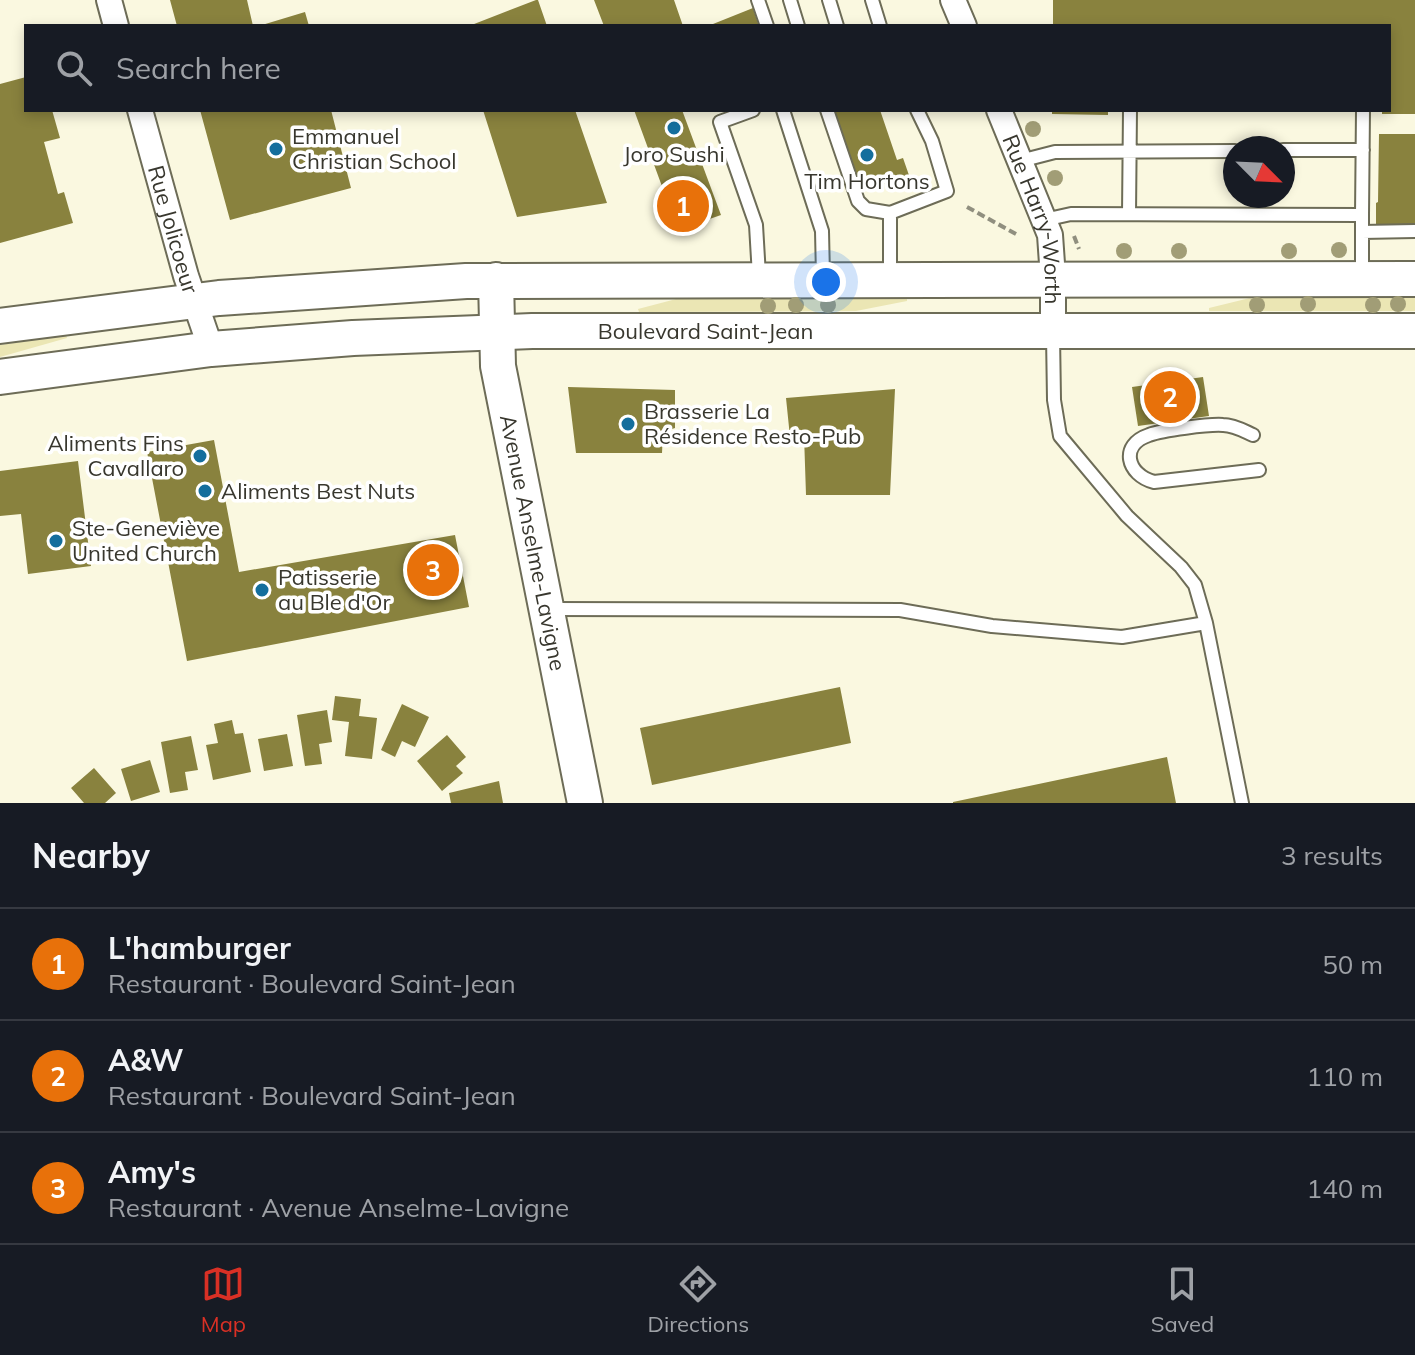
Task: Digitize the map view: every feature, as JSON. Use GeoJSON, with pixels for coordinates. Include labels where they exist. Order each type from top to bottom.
{"type":"FeatureCollection","features":[{"type":"Feature","properties":{"kind":"main road"},"geometry":{"type":"LineString","coordinates":[[0,326],[194,300],[496,280],[1415,279]]}},
{"type":"Feature","properties":{"kind":"main road","name":"Avenue Anselme-Lavigne"},"geometry":{"type":"LineString","coordinates":[[496,280],[498,366],[585,803]]}},
{"type":"Feature","properties":{"kind":"main road","name":"Boulevard Saint-Jean"},"geometry":{"type":"LineString","coordinates":[[0,377],[211,349],[353,338],[496,332],[1415,331]]}},
{"type":"Feature","properties":{"kind":"street"},"geometry":{"type":"LineString","coordinates":[[109,0],[115,24]]}},
{"type":"Feature","properties":{"kind":"street"},"geometry":{"type":"LineString","coordinates":[[953,0],[963,24]]}},
{"type":"Feature","properties":{"kind":"street","name":"Rue Jolicoeur"},"geometry":{"type":"LineString","coordinates":[[141,112],[211,349]]}},
{"type":"Feature","properties":{"kind":"street","name":"Rue Harry-Worth"},"geometry":{"type":"LineString","coordinates":[[1000,112],[1050,235],[1053,331]]}},
{"type":"Feature","properties":{"kind":"lane"},"geometry":{"type":"LineString","coordinates":[[758,0],[766,24]]}},
{"type":"Feature","properties":{"kind":"lane"},"geometry":{"type":"LineString","coordinates":[[790,0],[797,24]]}},
{"type":"Feature","properties":{"kind":"lane"},"geometry":{"type":"LineString","coordinates":[[829,0],[836,24]]}},
{"type":"Feature","properties":{"kind":"lane"},"geometry":{"type":"LineString","coordinates":[[872,0],[879,24]]}},
{"type":"Feature","properties":{"kind":"lane"},"geometry":{"type":"LineString","coordinates":[[748,112],[720,122],[756,225],[759,280]]}},
{"type":"Feature","properties":{"kind":"lane"},"geometry":{"type":"LineString","coordinates":[[784,112],[822,231],[823,280]]}},
{"type":"Feature","properties":{"kind":"lane"},"geometry":{"type":"LineString","coordinates":[[828,112],[858,201],[874,212],[890,213],[947,191],[932,141],[918,112]]}},
{"type":"Feature","properties":{"kind":"lane"},"geometry":{"type":"LineString","coordinates":[[1129,214],[1130,112]]}},
{"type":"Feature","properties":{"kind":"lane"},"geometry":{"type":"LineString","coordinates":[[1362,279],[1363,112]]}},
{"type":"Feature","properties":{"kind":"lane"},"geometry":{"type":"LineString","coordinates":[[1295,150],[1363,150]]}},
{"type":"Feature","properties":{"kind":"lane"},"geometry":{"type":"LineString","coordinates":[[1020,161],[1055,152],[1223,151]]}},
{"type":"Feature","properties":{"kind":"lane"},"geometry":{"type":"LineString","coordinates":[[890,213],[890,280]]}},
{"type":"Feature","properties":{"kind":"lane"},"geometry":{"type":"LineString","coordinates":[[1044,220],[1071,214],[1362,215]]}},
{"type":"Feature","properties":{"kind":"lane"},"geometry":{"type":"LineString","coordinates":[[1362,232],[1415,231]]}},
{"type":"Feature","properties":{"kind":"lane"},"geometry":{"type":"LineString","coordinates":[[1053,331],[1054,400],[1060,436],[1127,516],[1181,567],[1195,585],[1206,623],[1242,803]]}},
{"type":"Feature","properties":{"kind":"lane"},"geometry":{"type":"LineString","coordinates":[[1253,435],[1225,424],[1148,435],[1135,443],[1130,453],[1130,463],[1134,472],[1144,480],[1154,482],[1259,470]]}},
{"type":"Feature","properties":{"kind":"lane"},"geometry":{"type":"LineString","coordinates":[[545,609],[900,610],[992,626],[1122,637],[1206,623]]}},
{"type":"Feature","properties":{"kind":"path"},"geometry":{"type":"LineString","coordinates":[[967,207],[1016,234]]}},
{"type":"Feature","properties":{"kind":"shaded area"},"geometry":{"type":"Polygon","coordinates":[[[1254,297],[1415,298],[1415,311],[1209,311],[1209,308],[1254,297]]]}},
{"type":"Feature","properties":{"kind":"shaded area"},"geometry":{"type":"Polygon","coordinates":[[[680,298],[907,298],[907,301],[856,311],[639,312],[638,309],[680,298]]]}},
{"type":"Feature","properties":{"kind":"shaded area"},"geometry":{"type":"Polygon","coordinates":[[[66,335],[67,338],[0,357],[0,345],[66,335]]]}},
{"type":"Feature","properties":{"kind":"building"},"geometry":{"type":"Polygon","coordinates":[[[170,0],[247,0],[253,24],[176,24],[170,0]]]}},
{"type":"Feature","properties":{"kind":"building"},"geometry":{"type":"Polygon","coordinates":[[[536,0],[546,24],[474,24],[536,0]]]}},
{"type":"Feature","properties":{"kind":"building"},"geometry":{"type":"Polygon","coordinates":[[[594,0],[674,0],[682,24],[603,24],[594,0]]]}},
{"type":"Feature","properties":{"kind":"building"},"geometry":{"type":"Polygon","coordinates":[[[1053,0],[1415,0],[1415,114],[1382,114],[1391,112],[1391,24],[1053,24],[1053,0]]]}},
{"type":"Feature","properties":{"kind":"building"},"geometry":{"type":"Polygon","coordinates":[[[753,8],[758,24],[713,24],[753,8]]]}},
{"type":"Feature","properties":{"kind":"building"},"geometry":{"type":"Polygon","coordinates":[[[305,12],[308,24],[265,24],[305,12]]]}},
{"type":"Feature","properties":{"kind":"building"},"geometry":{"type":"Polygon","coordinates":[[[24,78],[24,112],[53,112],[60,138],[44,142],[58,194],[64,192],[73,223],[0,243],[0,84],[24,78]]]}},
{"type":"Feature","properties":{"kind":"building","name":"Emmanuel Christian School"},"geometry":{"type":"Polygon","coordinates":[[[201,112],[332,112],[351,188],[230,220],[201,112]]]}},
{"type":"Feature","properties":{"kind":"building"},"geometry":{"type":"Polygon","coordinates":[[[484,112],[576,112],[607,203],[517,217],[484,112]]]}},
{"type":"Feature","properties":{"kind":"building"},"geometry":{"type":"Polygon","coordinates":[[[635,112],[683,112],[721,215],[678,230],[635,112]]]}},
{"type":"Feature","properties":{"kind":"building"},"geometry":{"type":"Polygon","coordinates":[[[835,112],[881,112],[897,160],[903,158],[911,181],[887,189],[885,183],[862,191],[835,112]]]}},
{"type":"Feature","properties":{"kind":"building"},"geometry":{"type":"Polygon","coordinates":[[[1052,112],[1108,112],[1108,115],[1052,112]]]}},
{"type":"Feature","properties":{"kind":"building"},"geometry":{"type":"Polygon","coordinates":[[[1379,134],[1415,134],[1415,224],[1376,224],[1379,134]]]}},
{"type":"Feature","properties":{"kind":"building"},"geometry":{"type":"Polygon","coordinates":[[[1203,377],[1209,416],[1138,426],[1132,387],[1203,377]]]}},
{"type":"Feature","properties":{"kind":"building"},"geometry":{"type":"Polygon","coordinates":[[[568,387],[675,390],[675,428],[663,432],[662,453],[576,453],[568,387]]]}},
{"type":"Feature","properties":{"kind":"building"},"geometry":{"type":"Polygon","coordinates":[[[895,389],[890,495],[806,495],[804,435],[790,437],[786,398],[895,389]]]}},
{"type":"Feature","properties":{"kind":"building"},"geometry":{"type":"Polygon","coordinates":[[[214,440],[239,572],[455,535],[469,607],[187,661],[147,452],[214,440]]]}},
{"type":"Feature","properties":{"kind":"building","name":"Ste-Geneviève United Church"},"geometry":{"type":"Polygon","coordinates":[[[78,461],[91,566],[28,574],[21,514],[0,516],[0,471],[78,461]]]}},
{"type":"Feature","properties":{"kind":"building"},"geometry":{"type":"Polygon","coordinates":[[[840,687],[851,743],[652,785],[640,728],[840,687]]]}},
{"type":"Feature","properties":{"kind":"building"},"geometry":{"type":"Polygon","coordinates":[[[335,696],[361,699],[359,716],[377,718],[372,759],[345,756],[349,722],[332,720],[335,696]]]}},
{"type":"Feature","properties":{"kind":"building"},"geometry":{"type":"Polygon","coordinates":[[[402,704],[429,717],[415,747],[402,741],[395,757],[381,750],[402,704]]]}},
{"type":"Feature","properties":{"kind":"building"},"geometry":{"type":"Polygon","coordinates":[[[327,710],[332,742],[319,744],[322,764],[305,766],[297,715],[327,710]]]}},
{"type":"Feature","properties":{"kind":"building"},"geometry":{"type":"Polygon","coordinates":[[[232,720],[235,734],[243,733],[251,772],[213,780],[206,745],[218,743],[214,724],[232,720]]]}},
{"type":"Feature","properties":{"kind":"building"},"geometry":{"type":"Polygon","coordinates":[[[287,734],[293,766],[264,771],[258,739],[287,734]]]}},
{"type":"Feature","properties":{"kind":"building"},"geometry":{"type":"Polygon","coordinates":[[[447,735],[466,757],[456,766],[463,773],[442,791],[417,761],[447,735]]]}},
{"type":"Feature","properties":{"kind":"building"},"geometry":{"type":"Polygon","coordinates":[[[191,736],[198,770],[185,772],[188,790],[170,793],[161,742],[191,736]]]}},
{"type":"Feature","properties":{"kind":"building"},"geometry":{"type":"Polygon","coordinates":[[[1167,757],[1176,803],[953,803],[953,802],[1167,757]]]}},
{"type":"Feature","properties":{"kind":"building"},"geometry":{"type":"Polygon","coordinates":[[[150,760],[160,792],[131,801],[121,769],[150,760]]]}},
{"type":"Feature","properties":{"kind":"building"},"geometry":{"type":"Polygon","coordinates":[[[94,768],[116,793],[105,803],[84,803],[71,788],[94,768]]]}},
{"type":"Feature","properties":{"kind":"building"},"geometry":{"type":"Polygon","coordinates":[[[499,781],[503,803],[451,803],[449,793],[499,781]]]}},
{"type":"Feature","properties":{"kind":"place","name":"Joro Sushi"},"geometry":{"type":"Point","coordinates":[674,128]}},
{"type":"Feature","properties":{"kind":"place","name":"Emmanuel Christian School"},"geometry":{"type":"Point","coordinates":[276,149]}},
{"type":"Feature","properties":{"kind":"place","name":"Tim Hortons"},"geometry":{"type":"Point","coordinates":[867,155]}},
{"type":"Feature","properties":{"kind":"place","name":"L'hamburger"},"geometry":{"type":"Point","coordinates":[683,206]}},
{"type":"Feature","properties":{"kind":"place","name":"A&W"},"geometry":{"type":"Point","coordinates":[1170,397]}},
{"type":"Feature","properties":{"kind":"place","name":"Brasserie La Résidence Resto-Pub"},"geometry":{"type":"Point","coordinates":[628,424]}},
{"type":"Feature","properties":{"kind":"place","name":"Aliments Fins Cavallaro"},"geometry":{"type":"Point","coordinates":[200,456]}},
{"type":"Feature","properties":{"kind":"place","name":"Aliments Best Nuts"},"geometry":{"type":"Point","coordinates":[205,491]}},
{"type":"Feature","properties":{"kind":"place","name":"Ste-Geneviève United Church"},"geometry":{"type":"Point","coordinates":[56,541]}},
{"type":"Feature","properties":{"kind":"place","name":"Amy's"},"geometry":{"type":"Point","coordinates":[433,570]}},
{"type":"Feature","properties":{"kind":"place","name":"Patisserie au Ble d'Or"},"geometry":{"type":"Point","coordinates":[262,590]}}]}
